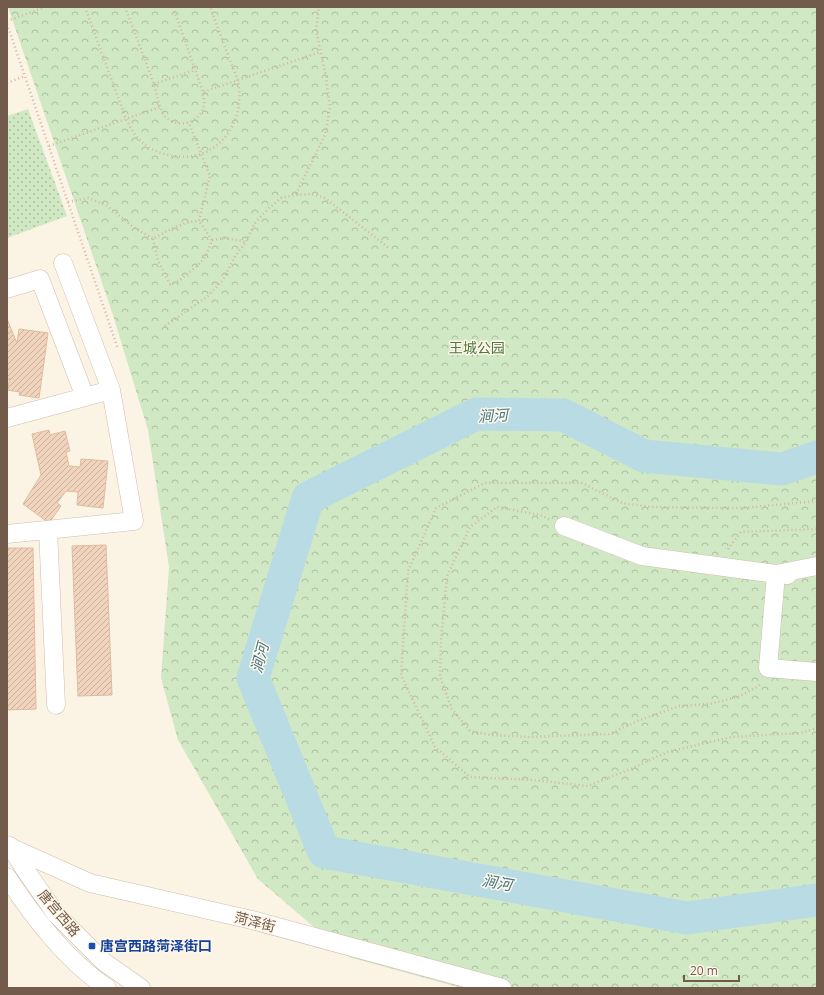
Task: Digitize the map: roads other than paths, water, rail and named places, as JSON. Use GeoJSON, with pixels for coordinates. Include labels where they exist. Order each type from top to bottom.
{"type":"FeatureCollection","features":[{"type":"Feature","properties":{"kind":"street"},"geometry":{"type":"LineString","coordinates":[[7,534],[134,522],[111,390],[63,263]]}},
{"type":"Feature","properties":{"kind":"street"},"geometry":{"type":"LineString","coordinates":[[7,289],[40,279],[85,397]]}},
{"type":"Feature","properties":{"kind":"street"},"geometry":{"type":"LineString","coordinates":[[7,418],[111,390]]}},
{"type":"Feature","properties":{"kind":"street"},"geometry":{"type":"LineString","coordinates":[[564,526],[642,556],[776,574],[817,577]]}},
{"type":"Feature","properties":{"kind":"street"},"geometry":{"type":"LineString","coordinates":[[48,530],[56,705]]}},
{"type":"Feature","properties":{"kind":"street"},"geometry":{"type":"LineString","coordinates":[[776,574],[817,566]]}},
{"type":"Feature","properties":{"kind":"street"},"geometry":{"type":"LineString","coordinates":[[776,574],[768,668],[817,672]]}},
{"type":"Feature","properties":{"kind":"street","name":"唐宫西路"},"geometry":{"type":"LineString","coordinates":[[9,845],[56,914],[104,962],[141,988]]}},
{"type":"Feature","properties":{"kind":"street","name":"菏泽街"},"geometry":{"type":"LineString","coordinates":[[9,845],[90,883],[252,920],[502,988]]}},
{"type":"Feature","properties":{"kind":"street","name":"唐宫西路"},"geometry":{"type":"LineString","coordinates":[[7,877],[41,926],[91,977],[107,988]]}},
{"type":"Feature","properties":{"kind":"waterway","name":"涧河"},"geometry":{"type":"LineString","coordinates":[[817,457],[782,469],[644,456],[563,415],[476,414],[308,498],[253,678],[324,852],[687,918],[817,900]]}},
{"type":"Feature","properties":{"kind":"place","name":"唐宫西路菏泽街口"},"geometry":{"type":"Point","coordinates":[92,946]}},
{"type":"Feature","properties":{"kind":"park label","name":"王城公园"},"geometry":{"type":"Point","coordinates":[477,348]}}]}
